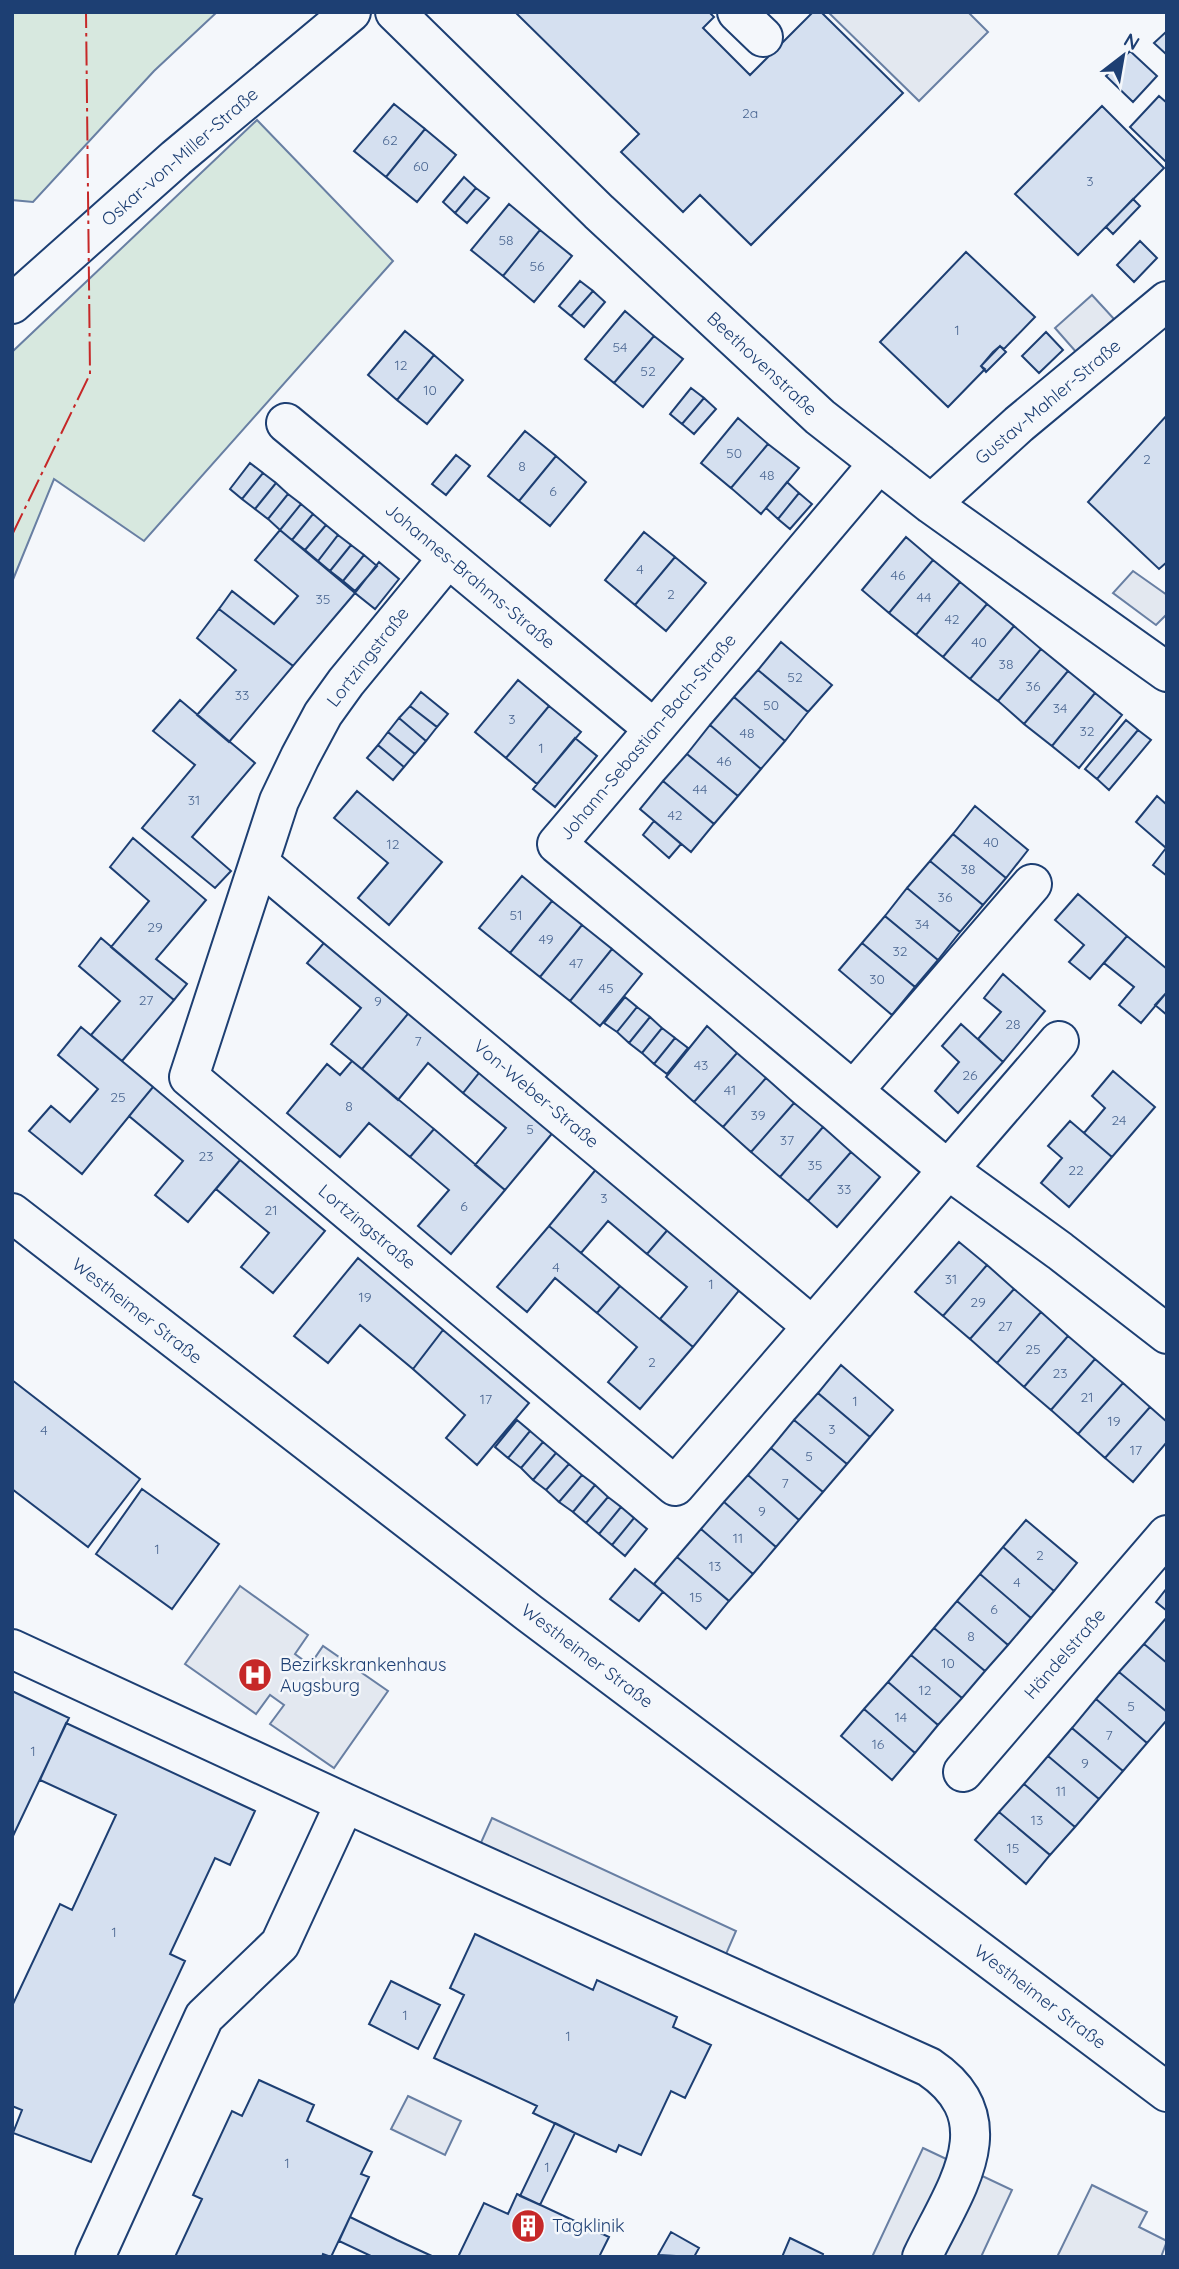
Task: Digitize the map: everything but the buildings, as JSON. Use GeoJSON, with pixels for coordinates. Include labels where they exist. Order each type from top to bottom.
{"type":"FeatureCollection","features":[{"type":"Feature","properties":{"kind":"street","name":"Oskar-von-Miller-Straße"},"geometry":{"type":"LineString","coordinates":[[12,304],[176,159],[351,12]]}},
{"type":"Feature","properties":{"kind":"street","name":"Beethovenstraße"},"geometry":{"type":"LineString","coordinates":[[394,12],[599,212],[820,417],[931,504],[1167,672]]}},
{"type":"Feature","properties":{"kind":"street","name":"Gustav-Mahler-Straße"},"geometry":{"type":"LineString","coordinates":[[931,504],[1019,424],[1167,301]]}},
{"type":"Feature","properties":{"kind":"street","name":"Johannes-Brahms-Straße"},"geometry":{"type":"LineString","coordinates":[[286,423],[654,729]]}},
{"type":"Feature","properties":{"kind":"street","name":"Johann-Sebastian-Bach-Straße"},"geometry":{"type":"LineString","coordinates":[[879,463],[557,844],[947,1169],[1060,1251],[1167,1334]]}},
{"type":"Feature","properties":{"kind":"street","name":"Lortzingstraße"},"geometry":{"type":"LineString","coordinates":[[448,558],[323,714],[279,801],[189,1077],[675,1486],[947,1169]]}},
{"type":"Feature","properties":{"kind":"street","name":"Von-Weber-Straße"},"geometry":{"type":"LineString","coordinates":[[259,863],[812,1326]]}},
{"type":"Feature","properties":{"kind":"street"},"geometry":{"type":"LineString","coordinates":[[854,1090],[1032,884]]}},
{"type":"Feature","properties":{"kind":"street"},"geometry":{"type":"LineString","coordinates":[[947,1169],[1059,1041]]}},
{"type":"Feature","properties":{"kind":"street","name":"Westheimer Straße"},"geometry":{"type":"LineString","coordinates":[[12,1213],[540,1622],[1167,2092]]}},
{"type":"Feature","properties":{"kind":"street","name":"Händelstraße"},"geometry":{"type":"LineString","coordinates":[[963,1772],[1167,1535]]}},
{"type":"Feature","properties":{"kind":"street"},"geometry":{"type":"LineString","coordinates":[[12,1649],[929,2067],[950,2081],[965,2102],[972,2128],[968,2158],[922,2257]]}},
{"type":"Feature","properties":{"kind":"street"},"geometry":{"type":"LineString","coordinates":[[95,2257],[204,2017],[280,1944],[345,1803]]}},
{"type":"Feature","properties":{"kind":"shaded area"},"geometry":{"type":"Polygon","coordinates":[[[12,12],[217,12],[154,71],[33,202],[12,200],[12,12]]]}},
{"type":"Feature","properties":{"kind":"shaded area"},"geometry":{"type":"Polygon","coordinates":[[[828,12],[968,12],[988,32],[919,101],[828,12]]]}},
{"type":"Feature","properties":{"kind":"shaded area"},"geometry":{"type":"Polygon","coordinates":[[[257,120],[393,261],[144,541],[54,479],[12,582],[12,352],[257,120]]]}},
{"type":"Feature","properties":{"kind":"shaded area"},"geometry":{"type":"Polygon","coordinates":[[[1092,295],[1114,319],[1077,353],[1055,328],[1092,295]]]}},
{"type":"Feature","properties":{"kind":"shaded area"},"geometry":{"type":"Polygon","coordinates":[[[1133,571],[1167,595],[1167,614],[1156,625],[1113,593],[1133,571]]]}},
{"type":"Feature","properties":{"kind":"shaded area"},"geometry":{"type":"Polygon","coordinates":[[[240,1586],[308,1635],[295,1654],[310,1665],[323,1646],[388,1691],[334,1768],[270,1724],[284,1705],[270,1695],[256,1714],[185,1664],[240,1586]]]}},
{"type":"Feature","properties":{"kind":"shaded area"},"geometry":{"type":"Polygon","coordinates":[[[492,1818],[736,1931],[723,1961],[479,1847],[492,1818]]]}},
{"type":"Feature","properties":{"kind":"shaded area"},"geometry":{"type":"Polygon","coordinates":[[[408,2096],[461,2121],[445,2155],[391,2129],[408,2096]]]}},
{"type":"Feature","properties":{"kind":"shaded area"},"geometry":{"type":"Polygon","coordinates":[[[923,2148],[1012,2190],[981,2257],[872,2257],[923,2148]]]}},
{"type":"Feature","properties":{"kind":"shaded area"},"geometry":{"type":"Polygon","coordinates":[[[1092,2185],[1147,2212],[1139,2227],[1167,2241],[1161,2257],[1057,2257],[1092,2185]]]}},
{"type":"Feature","properties":{"kind":"power"},"geometry":{"type":"LineString","coordinates":[[12,535],[90,374],[86,12]]}},
{"type":"Feature","properties":{"kind":"place","name":"Bezirkskrankenhaus Augsburg"},"geometry":{"type":"Point","coordinates":[255,1675]}},
{"type":"Feature","properties":{"kind":"place","name":"Tagklinik"},"geometry":{"type":"Point","coordinates":[528,2226]}}]}
